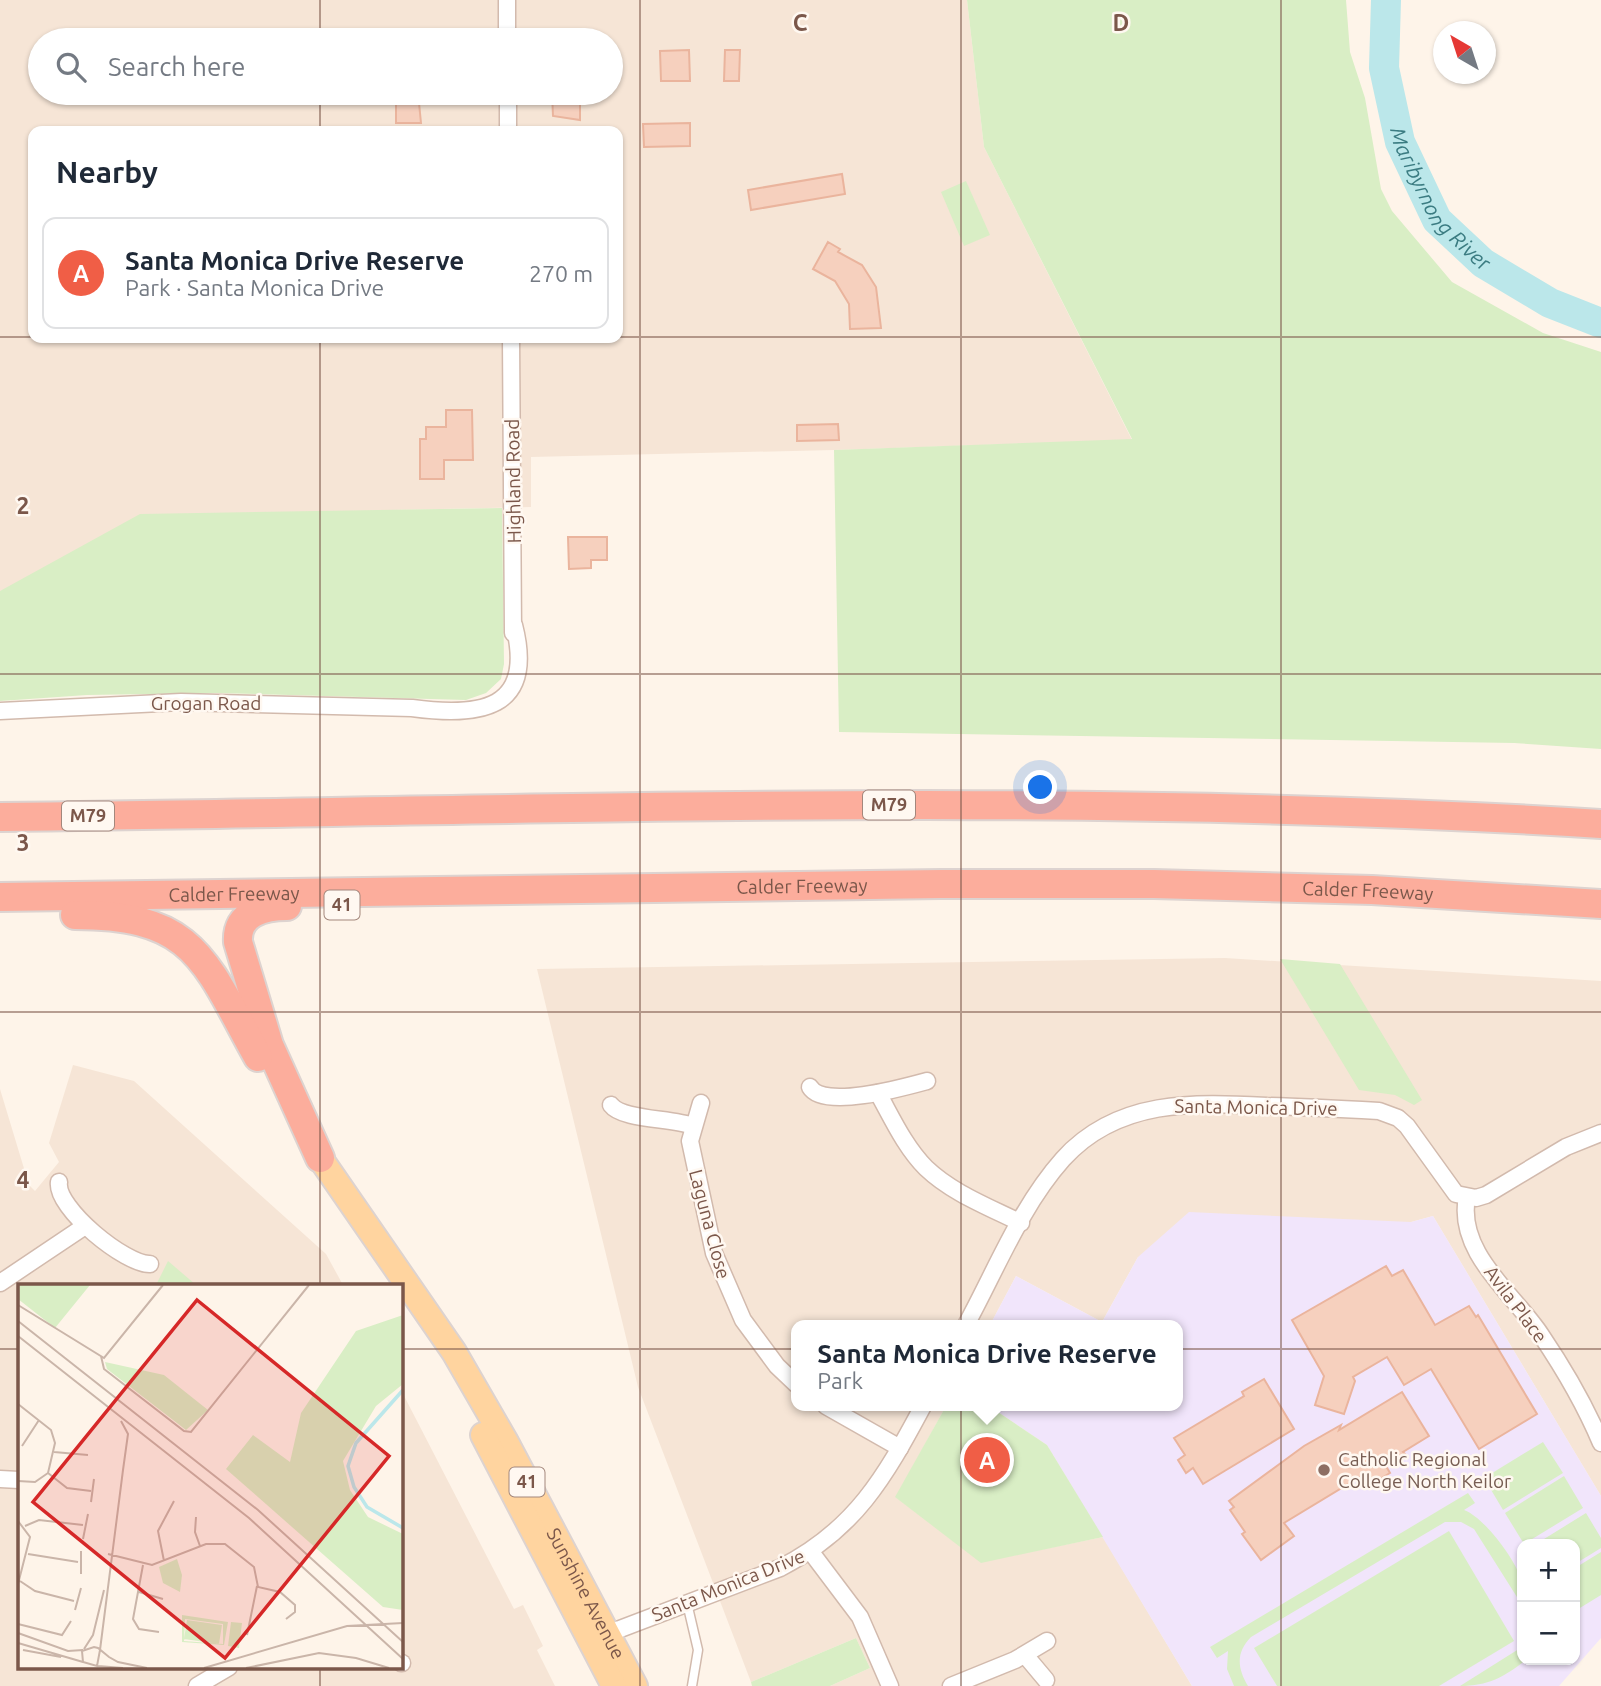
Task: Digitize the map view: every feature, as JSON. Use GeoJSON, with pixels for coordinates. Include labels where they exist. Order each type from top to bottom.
{"type":"FeatureCollection","features":[{"type":"Feature","properties":{"kind":"highway","name":"M79"},"geometry":{"type":"LineString","coordinates":[[0,817],[1017,804],[1349,810],[1601,824]]}},
{"type":"Feature","properties":{"kind":"highway","name":"Calder Freeway"},"geometry":{"type":"LineString","coordinates":[[0,897],[1154,884],[1372,890],[1601,904]]}},
{"type":"Feature","properties":{"kind":"highway","name":"41"},"geometry":{"type":"LineString","coordinates":[[320,1158],[269,1045],[246,976],[237,936],[249,915],[262,908],[278,906],[629,901],[661,898],[698,889]]}},
{"type":"Feature","properties":{"kind":"highway","name":"41"},"geometry":{"type":"LineString","coordinates":[[0,915],[125,917],[158,925],[181,940],[201,958],[216,981],[274,1086],[320,1158]]}},
{"type":"Feature","properties":{"kind":"main road","name":"Sunshine Avenue"},"geometry":{"type":"LineString","coordinates":[[320,1158],[454,1352],[506,1442],[598,1638],[614,1686]]}},
{"type":"Feature","properties":{"kind":"main road","name":"Sunshine Avenue"},"geometry":{"type":"LineString","coordinates":[[598,1638],[635,1686]]}},
{"type":"Feature","properties":{"kind":"street"},"geometry":{"type":"LineString","coordinates":[[507,0],[507,28]]}},
{"type":"Feature","properties":{"kind":"street"},"geometry":{"type":"LineString","coordinates":[[508,105],[509,126]]}},
{"type":"Feature","properties":{"kind":"street","name":"Highland Road"},"geometry":{"type":"LineString","coordinates":[[499,694],[517,673],[519,642],[514,625],[511,343]]}},
{"type":"Feature","properties":{"kind":"street","name":"Grogan Road"},"geometry":{"type":"LineString","coordinates":[[0,711],[181,702],[412,708],[467,713],[486,708],[499,694]]}},
{"type":"Feature","properties":{"kind":"street"},"geometry":{"type":"LineString","coordinates":[[810,1087],[816,1095],[825,1097],[878,1093],[927,1081]]}},
{"type":"Feature","properties":{"kind":"street"},"geometry":{"type":"LineString","coordinates":[[878,1093],[924,1166],[960,1192],[1021,1223]]}},
{"type":"Feature","properties":{"kind":"street","name":"Laguna Close"},"geometry":{"type":"LineString","coordinates":[[701,1103],[693,1126],[692,1153],[722,1277],[743,1320],[791,1378]]}},
{"type":"Feature","properties":{"kind":"street","name":"Santa Monica Drive"},"geometry":{"type":"LineString","coordinates":[[969,1320],[1051,1173],[1078,1145],[1112,1123],[1135,1113],[1179,1103],[1387,1113],[1407,1126],[1450,1188],[1467,1197]]}},
{"type":"Feature","properties":{"kind":"street"},"geometry":{"type":"LineString","coordinates":[[611,1105],[620,1112],[693,1126]]}},
{"type":"Feature","properties":{"kind":"street"},"geometry":{"type":"LineString","coordinates":[[1467,1197],[1486,1195],[1566,1147],[1601,1133]]}},
{"type":"Feature","properties":{"kind":"street"},"geometry":{"type":"LineString","coordinates":[[59,1182],[61,1195],[85,1226],[134,1260],[150,1264]]}},
{"type":"Feature","properties":{"kind":"street","name":"Avila Place"},"geometry":{"type":"LineString","coordinates":[[1467,1197],[1465,1206],[1469,1225],[1486,1269],[1542,1336],[1580,1399],[1601,1443]]}},
{"type":"Feature","properties":{"kind":"street"},"geometry":{"type":"LineString","coordinates":[[0,1283],[85,1226]]}},
{"type":"Feature","properties":{"kind":"street"},"geometry":{"type":"LineString","coordinates":[[835,1411],[901,1448]]}},
{"type":"Feature","properties":{"kind":"street","name":"Santa Monica Drive"},"geometry":{"type":"LineString","coordinates":[[598,1638],[780,1568],[811,1552],[870,1497],[920,1411]]}},
{"type":"Feature","properties":{"kind":"street"},"geometry":{"type":"LineString","coordinates":[[0,1479],[18,1480]]}},
{"type":"Feature","properties":{"kind":"street"},"geometry":{"type":"LineString","coordinates":[[811,1552],[860,1617],[890,1686]]}},
{"type":"Feature","properties":{"kind":"street"},"geometry":{"type":"LineString","coordinates":[[951,1686],[1025,1656],[1047,1641]]}},
{"type":"Feature","properties":{"kind":"street"},"geometry":{"type":"LineString","coordinates":[[1025,1656],[1046,1680]]}},
{"type":"Feature","properties":{"kind":"street"},"geometry":{"type":"LineString","coordinates":[[197,1686],[227,1668]]}},
{"type":"Feature","properties":{"kind":"lane"},"geometry":{"type":"LineString","coordinates":[[687,1603],[698,1650],[692,1686]]}},
{"type":"Feature","properties":{"kind":"shaded area"},"geometry":{"type":"Polygon","coordinates":[[[0,0],[967,0],[984,147],[1132,440],[531,457],[531,507],[392,510],[0,591],[0,0]]]}},
{"type":"Feature","properties":{"kind":"shaded area"},"geometry":{"type":"Polygon","coordinates":[[[1225,958],[1601,981],[1601,1496],[1433,1216],[1411,1222],[1138,1257],[1103,1320],[1098,1320],[1016,1276],[993,1320],[791,1320],[791,1411],[943,1411],[896,1497],[981,1562],[1103,1537],[1192,1686],[830,1686],[870,1668],[856,1638],[751,1682],[638,1387],[537,969],[1225,958]]]}},
{"type":"Feature","properties":{"kind":"shaded area"},"geometry":{"type":"Polygon","coordinates":[[[73,1065],[134,1081],[326,1254],[342,1284],[18,1284],[18,1668],[402,1668],[402,1392],[514,1609],[523,1605],[543,1646],[537,1650],[555,1686],[0,1686],[0,1089],[29,1185],[35,1191],[59,1162],[49,1143],[73,1065]]]}},
{"type":"Feature","properties":{"kind":"shaded area","name":"Catholic Regional College North Keilor"},"geometry":{"type":"Polygon","coordinates":[[[1189,1212],[1411,1222],[1433,1216],[1601,1496],[1601,1638],[1580,1662],[1580,1539],[1517,1539],[1517,1665],[1577,1665],[1559,1686],[1192,1686],[1047,1445],[996,1411],[1183,1411],[1183,1320],[1103,1320],[1138,1257],[1189,1212]]]}},
{"type":"Feature","properties":{"kind":"shaded area","name":"Catholic Regional College North Keilor"},"geometry":{"type":"Polygon","coordinates":[[[1016,1276],[1098,1320],[993,1320],[1016,1276]]]}},
{"type":"Feature","properties":{"kind":"green space"},"geometry":{"type":"Polygon","coordinates":[[[967,0],[1346,0],[1350,52],[1365,98],[1381,189],[1392,211],[1452,282],[1543,333],[1601,352],[1601,749],[1514,743],[839,732],[834,450],[1132,439],[984,147],[967,0]]]}},
{"type":"Feature","properties":{"kind":"green space"},"geometry":{"type":"Polygon","coordinates":[[[966,181],[990,235],[964,246],[941,192],[966,181]]]}},
{"type":"Feature","properties":{"kind":"green space"},"geometry":{"type":"Polygon","coordinates":[[[502,508],[504,664],[501,679],[486,693],[466,700],[216,693],[87,695],[0,701],[0,591],[140,514],[502,508]]]}},
{"type":"Feature","properties":{"kind":"green space"},"geometry":{"type":"Polygon","coordinates":[[[1280,959],[1340,964],[1422,1100],[1414,1105],[1395,1095],[1359,1090],[1280,959]]]}},
{"type":"Feature","properties":{"kind":"green space"},"geometry":{"type":"Polygon","coordinates":[[[168,1261],[195,1284],[156,1284],[168,1261]]]}},
{"type":"Feature","properties":{"kind":"green space"},"geometry":{"type":"Polygon","coordinates":[[[943,1411],[996,1411],[1047,1445],[1103,1537],[981,1563],[895,1497],[943,1411]]]}},
{"type":"Feature","properties":{"kind":"green space"},"geometry":{"type":"Polygon","coordinates":[[[1543,1442],[1563,1473],[1503,1510],[1484,1478],[1543,1442]]]}},
{"type":"Feature","properties":{"kind":"green space"},"geometry":{"type":"Polygon","coordinates":[[[1564,1476],[1583,1508],[1532,1539],[1521,1539],[1505,1513],[1564,1476]]]}},
{"type":"Feature","properties":{"kind":"green space"},"geometry":{"type":"Polygon","coordinates":[[[1468,1493],[1475,1503],[1464,1510],[1481,1521],[1499,1541],[1517,1570],[1517,1597],[1474,1529],[1461,1522],[1445,1522],[1251,1637],[1243,1648],[1240,1660],[1248,1686],[1234,1686],[1227,1669],[1228,1651],[1217,1658],[1210,1647],[1468,1493]]]}},
{"type":"Feature","properties":{"kind":"green space"},"geometry":{"type":"Polygon","coordinates":[[[1586,1513],[1601,1538],[1601,1548],[1580,1561],[1580,1539],[1544,1539],[1586,1513]]]}},
{"type":"Feature","properties":{"kind":"green space"},"geometry":{"type":"Polygon","coordinates":[[[1449,1531],[1514,1641],[1439,1686],[1277,1686],[1254,1648],[1449,1531]]]}},
{"type":"Feature","properties":{"kind":"green space"},"geometry":{"type":"Polygon","coordinates":[[[1601,1552],[1601,1595],[1580,1608],[1580,1602],[1580,1565],[1601,1552]]]}},
{"type":"Feature","properties":{"kind":"green space"},"geometry":{"type":"Polygon","coordinates":[[[856,1638],[870,1668],[830,1686],[752,1686],[751,1682],[856,1638]]]}},
{"type":"Feature","properties":{"kind":"green space"},"geometry":{"type":"Polygon","coordinates":[[[1517,1650],[1519,1665],[1510,1671],[1487,1682],[1460,1686],[1517,1650]]]}},
{"type":"Feature","properties":{"kind":"building"},"geometry":{"type":"Polygon","coordinates":[[[689,50],[690,81],[661,81],[660,51],[689,50]]]}},
{"type":"Feature","properties":{"kind":"building"},"geometry":{"type":"Polygon","coordinates":[[[725,50],[740,50],[739,81],[724,81],[725,50]]]}},
{"type":"Feature","properties":{"kind":"building"},"geometry":{"type":"Polygon","coordinates":[[[396,105],[419,105],[421,123],[396,123],[396,105]]]}},
{"type":"Feature","properties":{"kind":"building"},"geometry":{"type":"Polygon","coordinates":[[[553,105],[580,105],[580,120],[553,116],[553,105]]]}},
{"type":"Feature","properties":{"kind":"building"},"geometry":{"type":"Polygon","coordinates":[[[690,123],[690,146],[644,147],[643,124],[690,123]]]}},
{"type":"Feature","properties":{"kind":"building"},"geometry":{"type":"Polygon","coordinates":[[[842,174],[845,194],[751,210],[748,190],[842,174]]]}},
{"type":"Feature","properties":{"kind":"building"},"geometry":{"type":"Polygon","coordinates":[[[828,242],[840,249],[838,252],[862,265],[876,287],[881,328],[850,329],[849,304],[835,281],[813,269],[828,242]]]}},
{"type":"Feature","properties":{"kind":"building"},"geometry":{"type":"Polygon","coordinates":[[[446,410],[472,410],[473,460],[444,460],[444,479],[420,479],[420,439],[426,439],[426,427],[446,427],[446,410]]]}},
{"type":"Feature","properties":{"kind":"building"},"geometry":{"type":"Polygon","coordinates":[[[838,424],[839,440],[797,441],[797,425],[838,424]]]}},
{"type":"Feature","properties":{"kind":"building"},"geometry":{"type":"Polygon","coordinates":[[[568,537],[607,537],[607,560],[591,560],[591,568],[569,569],[568,537]]]}},
{"type":"Feature","properties":{"kind":"building"},"geometry":{"type":"Polygon","coordinates":[[[1386,1266],[1392,1276],[1403,1270],[1435,1325],[1469,1306],[1476,1317],[1478,1315],[1537,1414],[1479,1449],[1431,1369],[1404,1385],[1387,1357],[1353,1377],[1355,1381],[1344,1414],[1315,1405],[1324,1376],[1292,1320],[1386,1266]]]}},
{"type":"Feature","properties":{"kind":"building"},"geometry":{"type":"Polygon","coordinates":[[[1264,1379],[1294,1429],[1203,1484],[1193,1468],[1186,1473],[1178,1460],[1185,1455],[1174,1438],[1244,1396],[1242,1392],[1264,1379]]]}},
{"type":"Feature","properties":{"kind":"building"},"geometry":{"type":"Polygon","coordinates":[[[1402,1392],[1429,1436],[1386,1466],[1390,1473],[1366,1487],[1360,1477],[1284,1523],[1294,1536],[1261,1560],[1242,1534],[1245,1532],[1230,1510],[1234,1507],[1229,1501],[1304,1446],[1341,1425],[1339,1430],[1402,1392]]]}},
{"type":"Feature","properties":{"kind":"waterway","name":"Maribyrnong River"},"geometry":{"type":"LineString","coordinates":[[1386,0],[1384,68],[1400,142],[1437,220],[1483,263],[1550,303],[1601,323]]}},
{"type":"Feature","properties":{"kind":"place","name":"Santa Monica Drive Reserve"},"geometry":{"type":"Point","coordinates":[987,1460]}},
{"type":"Feature","properties":{"kind":"place","name":"Catholic Regional College North Keilor"},"geometry":{"type":"Point","coordinates":[1324,1470]}}]}
